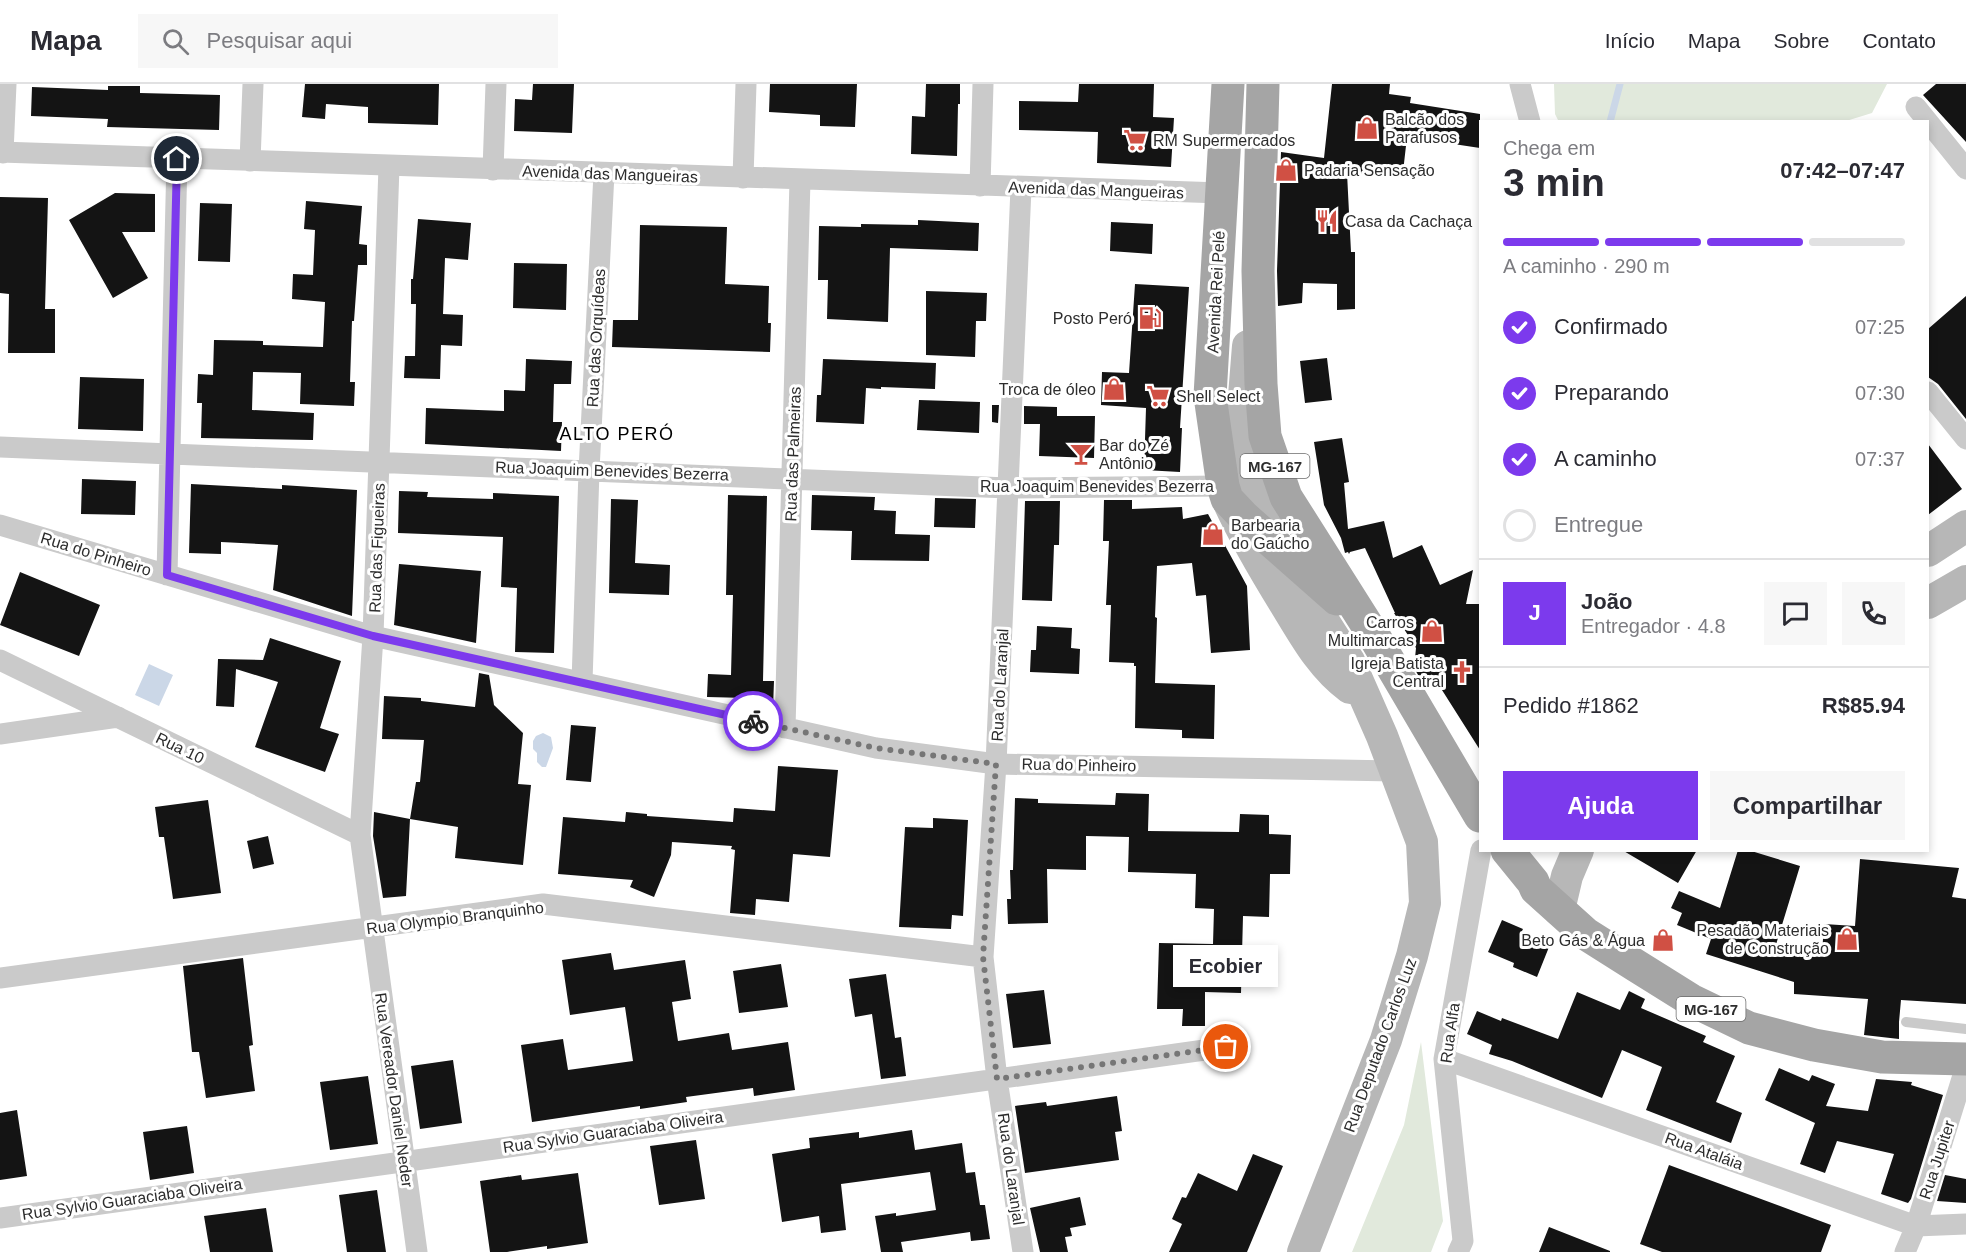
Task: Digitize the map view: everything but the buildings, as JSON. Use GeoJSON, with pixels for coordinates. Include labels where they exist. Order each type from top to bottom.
{"type":"FeatureCollection","features":[{"type":"Feature","properties":{"kind":"main road","name":"Avenida Rei Pelé"},"geometry":{"type":"LineString","coordinates":[[1225,493],[1210,396],[1228,84]]}},
{"type":"Feature","properties":{"kind":"main road","name":"MG-167"},"geometry":{"type":"LineString","coordinates":[[1263,84],[1258,271],[1265,436],[1286,496],[1374,636],[1479,814]]}},
{"type":"Feature","properties":{"kind":"main road","name":"Rua Deputado Carlos Luz"},"geometry":{"type":"LineString","coordinates":[[1258,271],[1250,322],[1242,421],[1249,474],[1258,504],[1275,545],[1349,661],[1366,699],[1422,842],[1425,903],[1412,956],[1386,1040],[1303,1252]]}},
{"type":"Feature","properties":{"kind":"main road","name":"Rua Deputado Carlos Luz"},"geometry":{"type":"LineString","coordinates":[[1225,493],[1245,518],[1322,584],[1374,636]]}},
{"type":"Feature","properties":{"kind":"main road"},"geometry":{"type":"LineString","coordinates":[[1225,493],[1246,541],[1306,638],[1334,676],[1366,699]]}},
{"type":"Feature","properties":{"kind":"main road"},"geometry":{"type":"LineString","coordinates":[[1929,550],[1966,526]]}},
{"type":"Feature","properties":{"kind":"main road"},"geometry":{"type":"LineString","coordinates":[[1929,602],[1966,581]]}},
{"type":"Feature","properties":{"kind":"main road","name":"MG-167"},"geometry":{"type":"LineString","coordinates":[[1509,852],[1536,889],[1586,934],[1691,1000],[1749,1028],[1814,1045],[1882,1057],[1966,1059]]}},
{"type":"Feature","properties":{"kind":"main road"},"geometry":{"type":"LineString","coordinates":[[1559,910],[1567,876],[1577,852]]}},
{"type":"Feature","properties":{"kind":"street"},"geometry":{"type":"LineString","coordinates":[[2,152],[6,84]]}},
{"type":"Feature","properties":{"kind":"street"},"geometry":{"type":"LineString","coordinates":[[250,161],[253,84]]}},
{"type":"Feature","properties":{"kind":"street"},"geometry":{"type":"LineString","coordinates":[[493,170],[496,84]]}},
{"type":"Feature","properties":{"kind":"street"},"geometry":{"type":"LineString","coordinates":[[743,178],[746,84]]}},
{"type":"Feature","properties":{"kind":"street"},"geometry":{"type":"LineString","coordinates":[[980,186],[983,84]]}},
{"type":"Feature","properties":{"kind":"street"},"geometry":{"type":"LineString","coordinates":[[1520,84],[1529,120]]}},
{"type":"Feature","properties":{"kind":"street"},"geometry":{"type":"LineString","coordinates":[[1916,107],[1926,120]]}},
{"type":"Feature","properties":{"kind":"street"},"geometry":{"type":"LineString","coordinates":[[1929,123],[1966,169]]}},
{"type":"Feature","properties":{"kind":"street","name":"Avenida das Mangueiras"},"geometry":{"type":"LineString","coordinates":[[2,152],[1221,193]]}},
{"type":"Feature","properties":{"kind":"street"},"geometry":{"type":"LineString","coordinates":[[167,575],[177,159]]}},
{"type":"Feature","properties":{"kind":"street","name":"Rua das Figueiras"},"geometry":{"type":"LineString","coordinates":[[372,928],[360,835],[373,636],[389,166]]}},
{"type":"Feature","properties":{"kind":"street","name":"Rua das Orquídeas"},"geometry":{"type":"LineString","coordinates":[[582,682],[589,471],[604,173]]}},
{"type":"Feature","properties":{"kind":"street","name":"Rua das Palmeiras"},"geometry":{"type":"LineString","coordinates":[[785,728],[800,180]]}},
{"type":"Feature","properties":{"kind":"street","name":"Rua do Laranjal"},"geometry":{"type":"LineString","coordinates":[[1021,188],[996,764],[983,957],[997,1079],[1023,1252]]}},
{"type":"Feature","properties":{"kind":"street"},"geometry":{"type":"LineString","coordinates":[[1929,393],[1966,439]]}},
{"type":"Feature","properties":{"kind":"street","name":"Rua Joaquim Benevides Bezerra"},"geometry":{"type":"LineString","coordinates":[[0,447],[1008,488],[1225,493]]}},
{"type":"Feature","properties":{"kind":"street","name":"Rua do Pinheiro"},"geometry":{"type":"LineString","coordinates":[[0,525],[373,636],[876,748],[996,764],[1395,771]]}},
{"type":"Feature","properties":{"kind":"street","name":"Rua 10"},"geometry":{"type":"LineString","coordinates":[[0,660],[360,835]]}},
{"type":"Feature","properties":{"kind":"street"},"geometry":{"type":"LineString","coordinates":[[0,734],[118,717]]}},
{"type":"Feature","properties":{"kind":"street","name":"Rua Alfa"},"geometry":{"type":"LineString","coordinates":[[1463,1248],[1444,1059],[1481,852]]}},
{"type":"Feature","properties":{"kind":"street","name":"Rua Olympio Branquinho"},"geometry":{"type":"LineString","coordinates":[[0,978],[543,904],[983,957]]}},
{"type":"Feature","properties":{"kind":"street","name":"Rua Vereador Daniel Neder"},"geometry":{"type":"LineString","coordinates":[[372,928],[417,1252]]}},
{"type":"Feature","properties":{"kind":"street","name":"Rua Sylvio Guaraciaba Oliveira"},"geometry":{"type":"LineString","coordinates":[[0,1218],[1226,1047]]}},
{"type":"Feature","properties":{"kind":"street","name":"Rua Ataláia"},"geometry":{"type":"LineString","coordinates":[[1444,1059],[1916,1226],[1966,1224]]}},
{"type":"Feature","properties":{"kind":"street","name":"Rua Jupiter"},"geometry":{"type":"LineString","coordinates":[[1905,1252],[1916,1226],[1966,1066]]}},
{"type":"Feature","properties":{"kind":"lane"},"geometry":{"type":"LineString","coordinates":[[1906,1022],[1966,1029]]}},
{"type":"Feature","properties":{"kind":"shaded area"},"geometry":{"type":"Polygon","coordinates":[[[1554,84],[1887,84],[1872,113],[1849,120],[1558,120],[1555,114],[1554,84]]]}},
{"type":"Feature","properties":{"kind":"shaded area"},"geometry":{"type":"Polygon","coordinates":[[[1421,1042],[1443,1221],[1431,1252],[1352,1252],[1404,1125],[1421,1042]]]}},
{"type":"Feature","properties":{"kind":"water"},"geometry":{"type":"Polygon","coordinates":[[[149,664],[173,675],[159,706],[135,695],[149,664]]]}},
{"type":"Feature","properties":{"kind":"water"},"geometry":{"type":"Polygon","coordinates":[[[543,733],[551,737],[553,748],[546,767],[542,767],[537,762],[537,753],[533,749],[536,736],[543,733]]]}},
{"type":"Feature","properties":{"kind":"waterway"},"geometry":{"type":"LineString","coordinates":[[1611,120],[1620,84]]}},
{"type":"Feature","properties":{"kind":"way so far"},"geometry":{"type":"LineString","coordinates":[[753,721],[876,748],[996,764],[983,957],[997,1079],[1226,1047]]}},
{"type":"Feature","properties":{"kind":"place","name":"Balcão dos Parafusos"},"geometry":{"type":"Point","coordinates":[1367,128]}},
{"type":"Feature","properties":{"kind":"place","name":"RM Supermercados"},"geometry":{"type":"Point","coordinates":[1135,140]}},
{"type":"Feature","properties":{"kind":"place","name":"Padaria Sensação"},"geometry":{"type":"Point","coordinates":[1286,170]}},
{"type":"Feature","properties":{"kind":"place","name":"Casa da Cachaça"},"geometry":{"type":"Point","coordinates":[1327,221]}},
{"type":"Feature","properties":{"kind":"place","name":"Posto Peró"},"geometry":{"type":"Point","coordinates":[1150,318]}},
{"type":"Feature","properties":{"kind":"place","name":"Troca de óleo"},"geometry":{"type":"Point","coordinates":[1114,389]}},
{"type":"Feature","properties":{"kind":"place","name":"Shell Select"},"geometry":{"type":"Point","coordinates":[1158,396]}},
{"type":"Feature","properties":{"kind":"place","name":"Bar do Zé Antônio"},"geometry":{"type":"Point","coordinates":[1081,454]}},
{"type":"Feature","properties":{"kind":"place","name":"Barbearia do Gaúcho"},"geometry":{"type":"Point","coordinates":[1213,534]}},
{"type":"Feature","properties":{"kind":"place","name":"Carros Multimarcas"},"geometry":{"type":"Point","coordinates":[1432,631]}},
{"type":"Feature","properties":{"kind":"place","name":"Igreja Batista Central"},"geometry":{"type":"Point","coordinates":[1462,672]}},
{"type":"Feature","properties":{"kind":"place","name":"Pesadão Materiais de Construção"},"geometry":{"type":"Point","coordinates":[1847,939]}},
{"type":"Feature","properties":{"kind":"place","name":"Beto Gás & Água"},"geometry":{"type":"Point","coordinates":[1663,940]}},
{"type":"Feature","properties":{"kind":"place","name":"Ecobier"},"geometry":{"type":"Point","coordinates":[1226,1047]}},
{"type":"Feature","properties":{"kind":"district","name":"ALTO PERÓ"},"geometry":{"type":"Point","coordinates":[617,434]}},
{"type":"Feature","properties":{"kind":"route"},"geometry":{"type":"LineString","coordinates":[[177,159],[167,575],[373,636],[753,721]]}}]}
